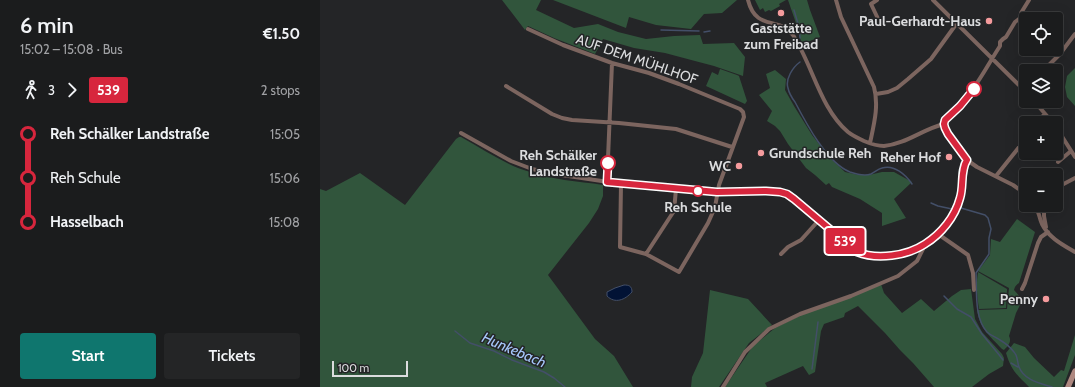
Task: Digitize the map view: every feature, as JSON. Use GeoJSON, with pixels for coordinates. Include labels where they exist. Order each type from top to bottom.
{"type":"FeatureCollection","features":[{"type":"Feature","properties":{"kind":"main road"},"geometry":{"type":"LineString","coordinates":[[1068,387],[1075,371]]}},
{"type":"Feature","properties":{"kind":"street"},"geometry":{"type":"LineString","coordinates":[[748,0],[751,9],[757,18],[781,27],[791,33],[804,54],[823,98],[832,114],[848,133],[875,145],[884,146],[900,142],[944,124]]}},
{"type":"Feature","properties":{"kind":"street"},"geometry":{"type":"LineString","coordinates":[[836,0],[841,17],[871,80],[876,94],[876,113],[870,143]]}},
{"type":"Feature","properties":{"kind":"street"},"geometry":{"type":"LineString","coordinates":[[877,0],[871,4],[881,25]]}},
{"type":"Feature","properties":{"kind":"street"},"geometry":{"type":"LineString","coordinates":[[933,0],[1019,84]]}},
{"type":"Feature","properties":{"kind":"street"},"geometry":{"type":"LineString","coordinates":[[1019,189],[967,160],[948,134],[944,124],[945,120],[960,106],[974,89],[1000,46],[1000,42],[1006,37],[1015,22],[1019,19],[1021,13],[1030,0]]}},
{"type":"Feature","properties":{"kind":"street"},"geometry":{"type":"LineString","coordinates":[[876,94],[888,92],[897,88],[908,79],[931,58],[957,23]]}},
{"type":"Feature","properties":{"kind":"street","name":"AUF DEM MÜHLHOF"},"geometry":{"type":"LineString","coordinates":[[528,29],[563,45],[612,63],[649,73],[740,109],[743,112],[744,117],[732,147]]}},
{"type":"Feature","properties":{"kind":"street"},"geometry":{"type":"LineString","coordinates":[[1050,64],[1060,54],[1075,34]]}},
{"type":"Feature","properties":{"kind":"street"},"geometry":{"type":"LineString","coordinates":[[607,182],[612,63]]}},
{"type":"Feature","properties":{"kind":"street"},"geometry":{"type":"LineString","coordinates":[[506,86],[552,114],[562,118],[676,129],[732,147],[717,192],[715,207],[708,223],[678,272],[646,254],[620,247],[621,184]]}},
{"type":"Feature","properties":{"kind":"street"},"geometry":{"type":"LineString","coordinates":[[1040,108],[1045,114]]}},
{"type":"Feature","properties":{"kind":"street"},"geometry":{"type":"LineString","coordinates":[[461,133],[512,161],[532,169],[555,174],[621,184],[676,189],[717,192],[782,192],[794,199],[857,252],[865,255],[885,257],[905,253],[925,245],[948,223],[961,197],[963,166],[967,160]]}},
{"type":"Feature","properties":{"kind":"street"},"geometry":{"type":"LineString","coordinates":[[1063,140],[1075,157]]}},
{"type":"Feature","properties":{"kind":"street"},"geometry":{"type":"LineString","coordinates":[[996,176],[1019,147]]}},
{"type":"Feature","properties":{"kind":"street"},"geometry":{"type":"LineString","coordinates":[[1058,162],[1071,151]]}},
{"type":"Feature","properties":{"kind":"street"},"geometry":{"type":"LineString","coordinates":[[1063,186],[1075,178]]}},
{"type":"Feature","properties":{"kind":"street"},"geometry":{"type":"LineString","coordinates":[[1063,185],[1067,183]]}},
{"type":"Feature","properties":{"kind":"street"},"geometry":{"type":"LineString","coordinates":[[1013,185],[1019,187]]}},
{"type":"Feature","properties":{"kind":"street"},"geometry":{"type":"LineString","coordinates":[[646,254],[674,211],[676,189]]}},
{"type":"Feature","properties":{"kind":"street"},"geometry":{"type":"LineString","coordinates":[[1038,212],[1047,231],[1056,240],[1075,252]]}},
{"type":"Feature","properties":{"kind":"street"},"geometry":{"type":"LineString","coordinates":[[1045,212],[1044,216],[1047,231]]}},
{"type":"Feature","properties":{"kind":"street"},"geometry":{"type":"LineString","coordinates":[[781,254],[788,247],[801,240],[819,220]]}},
{"type":"Feature","properties":{"kind":"street"},"geometry":{"type":"LineString","coordinates":[[1022,288],[1038,243],[1047,231]]}},
{"type":"Feature","properties":{"kind":"street"},"geometry":{"type":"LineString","coordinates":[[938,234],[968,255],[974,273],[974,290]]}},
{"type":"Feature","properties":{"kind":"street"},"geometry":{"type":"LineString","coordinates":[[723,387],[745,352],[765,332],[800,314],[851,296],[898,276],[917,261],[925,245]]}},
{"type":"Feature","properties":{"kind":"green space"},"geometry":{"type":"Polygon","coordinates":[[[502,0],[541,0],[536,10],[574,28],[598,24],[618,32],[646,39],[700,35],[703,44],[734,43],[745,57],[743,76],[714,66],[665,53],[634,48],[603,39],[595,54],[528,26],[525,30],[502,0]]]}},
{"type":"Feature","properties":{"kind":"green space"},"geometry":{"type":"Polygon","coordinates":[[[553,0],[737,0],[722,13],[704,14],[691,29],[656,25],[629,17],[626,28],[553,0]]]}},
{"type":"Feature","properties":{"kind":"green space"},"geometry":{"type":"Polygon","coordinates":[[[755,0],[786,0],[779,4],[780,6],[771,11],[769,10],[765,12],[763,8],[760,10],[755,0]]]}},
{"type":"Feature","properties":{"kind":"green space"},"geometry":{"type":"Polygon","coordinates":[[[788,0],[807,0],[820,37],[802,44],[788,0]]]}},
{"type":"Feature","properties":{"kind":"green space"},"geometry":{"type":"Polygon","coordinates":[[[1075,68],[1075,106],[1067,97],[1065,87],[1067,76],[1075,68]]]}},
{"type":"Feature","properties":{"kind":"green space"},"geometry":{"type":"Polygon","coordinates":[[[720,69],[739,76],[747,101],[745,104],[706,86],[712,72],[718,75],[720,69]]]}},
{"type":"Feature","properties":{"kind":"green space"},"geometry":{"type":"Polygon","coordinates":[[[775,70],[786,79],[785,90],[812,135],[829,157],[845,172],[859,175],[869,175],[882,172],[894,172],[912,182],[894,199],[906,218],[882,226],[882,213],[860,199],[832,187],[829,183],[826,185],[806,168],[780,131],[767,121],[772,111],[759,95],[770,88],[766,74],[775,70]]]}},
{"type":"Feature","properties":{"kind":"green space"},"geometry":{"type":"Polygon","coordinates":[[[459,137],[518,168],[536,174],[603,185],[603,196],[598,209],[589,223],[548,275],[595,339],[614,356],[633,387],[320,387],[320,189],[326,191],[360,173],[405,205],[459,137]]]}},
{"type":"Feature","properties":{"kind":"green space"},"geometry":{"type":"Polygon","coordinates":[[[1017,219],[1035,232],[1019,283],[1014,290],[1021,298],[1021,303],[1016,313],[1009,336],[1010,342],[1004,350],[983,327],[978,317],[977,310],[1007,309],[1009,288],[978,271],[990,255],[991,239],[1000,242],[1017,219]]]}},
{"type":"Feature","properties":{"kind":"green space"},"geometry":{"type":"Polygon","coordinates":[[[978,272],[1007,289],[1006,308],[979,309],[977,290],[978,272]]]}},
{"type":"Feature","properties":{"kind":"green space"},"geometry":{"type":"Polygon","coordinates":[[[881,284],[884,293],[902,313],[921,299],[934,311],[961,290],[971,289],[975,319],[982,332],[1002,354],[1004,358],[1003,366],[989,374],[972,387],[934,387],[885,333],[858,306],[845,313],[844,317],[824,324],[821,331],[815,372],[809,375],[803,366],[765,383],[767,387],[725,387],[753,346],[775,328],[801,315],[881,284]]]}},
{"type":"Feature","properties":{"kind":"green space"},"geometry":{"type":"Polygon","coordinates":[[[710,290],[748,299],[772,325],[749,343],[719,387],[691,387],[692,377],[703,353],[710,290]]]}},
{"type":"Feature","properties":{"kind":"green space"},"geometry":{"type":"Polygon","coordinates":[[[1075,335],[1075,355],[1063,387],[1029,387],[1015,372],[1006,353],[1014,343],[1025,347],[1054,377],[1061,370],[1064,371],[1075,335]]]}},
{"type":"Feature","properties":{"kind":"water"},"geometry":{"type":"Polygon","coordinates":[[[624,285],[630,286],[632,292],[623,299],[613,300],[607,296],[607,292],[624,285]]]}},
{"type":"Feature","properties":{"kind":"waterway"},"geometry":{"type":"LineString","coordinates":[[794,10],[799,27],[800,38]]}},
{"type":"Feature","properties":{"kind":"waterway"},"geometry":{"type":"LineString","coordinates":[[661,30],[699,31]]}},
{"type":"Feature","properties":{"kind":"waterway"},"geometry":{"type":"LineString","coordinates":[[704,32],[710,31]]}},
{"type":"Feature","properties":{"kind":"waterway"},"geometry":{"type":"LineString","coordinates":[[800,62],[792,70],[789,77],[787,85],[789,92],[818,142],[833,160],[850,172],[860,174],[869,175],[886,167],[895,169],[903,174],[912,184]]}},
{"type":"Feature","properties":{"kind":"waterway"},"geometry":{"type":"LineString","coordinates":[[931,203],[952,209]]}},
{"type":"Feature","properties":{"kind":"waterway"},"geometry":{"type":"LineString","coordinates":[[961,208],[985,215],[988,218],[991,229],[989,238],[989,254],[976,273],[978,312],[983,326],[987,332],[1013,350],[1019,367],[1024,375],[1032,380],[1052,387]]}},
{"type":"Feature","properties":{"kind":"waterway"},"geometry":{"type":"LineString","coordinates":[[944,296],[957,309],[971,317],[982,334],[1003,360]]}},
{"type":"Feature","properties":{"kind":"waterway"},"geometry":{"type":"LineString","coordinates":[[812,369],[818,322]]}},
{"type":"Feature","properties":{"kind":"waterway","name":"Hunkebach"},"geometry":{"type":"LineString","coordinates":[[455,331],[470,343],[494,351],[512,360],[544,372],[565,387]]}},
{"type":"Feature","properties":{"kind":"waterway"},"geometry":{"type":"LineString","coordinates":[[1011,363],[1018,367]]}},
{"type":"Feature","properties":{"kind":"bus line","name":"539"},"geometry":{"type":"LineString","coordinates":[[608,163],[607,182],[717,192],[782,192],[805,207],[857,252],[865,255],[885,257],[905,253],[925,245],[942,230],[954,214],[961,197],[963,166],[967,160],[948,134],[944,124],[945,120],[960,106],[974,89]]}},
{"type":"Feature","properties":{"kind":"place","name":"Gaststätte zum Freibad"},"geometry":{"type":"Point","coordinates":[781,13]}},
{"type":"Feature","properties":{"kind":"place","name":"Paul-Gerhardt-Haus"},"geometry":{"type":"Point","coordinates":[989,21]}},
{"type":"Feature","properties":{"kind":"place","name":"Grundschule Reh"},"geometry":{"type":"Point","coordinates":[761,153]}},
{"type":"Feature","properties":{"kind":"place","name":"Reher Hof"},"geometry":{"type":"Point","coordinates":[949,157]}},
{"type":"Feature","properties":{"kind":"place","name":"Reh Schälker Landstraße"},"geometry":{"type":"Point","coordinates":[608,163]}},
{"type":"Feature","properties":{"kind":"place","name":"WC"},"geometry":{"type":"Point","coordinates":[739,166]}},
{"type":"Feature","properties":{"kind":"place","name":"Reh Schule"},"geometry":{"type":"Point","coordinates":[698,191]}},
{"type":"Feature","properties":{"kind":"place","name":"Penny"},"geometry":{"type":"Point","coordinates":[1046,299]}}]}
